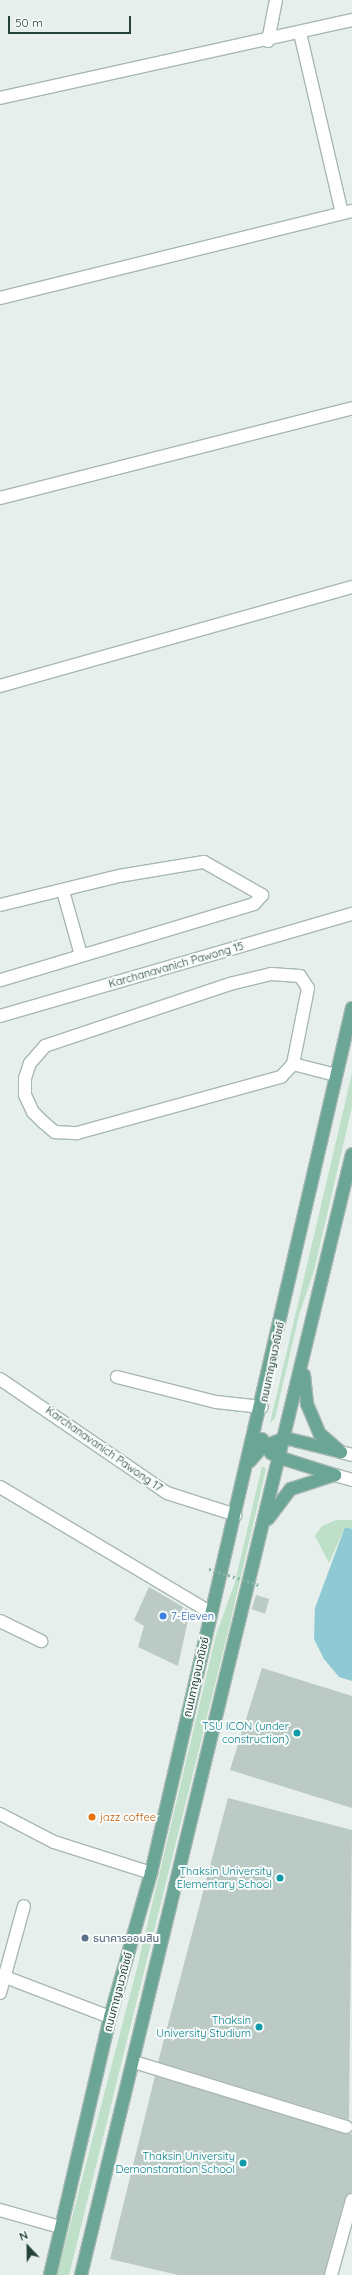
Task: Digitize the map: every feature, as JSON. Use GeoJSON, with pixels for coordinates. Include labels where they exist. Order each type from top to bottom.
{"type":"FeatureCollection","features":[{"type":"Feature","properties":{"kind":"main road","name":"ถนนกาญจนวณิชย์"},"geometry":{"type":"LineString","coordinates":[[50,2275],[110,2016],[151,1873],[210,1612],[236,1515],[246,1467],[260,1413],[352,1008]]}},
{"type":"Feature","properties":{"kind":"main road"},"geometry":{"type":"LineString","coordinates":[[82,2275],[206,1771],[259,1536],[281,1458],[304,1352],[352,1154]]}},
{"type":"Feature","properties":{"kind":"main road"},"geometry":{"type":"LineString","coordinates":[[304,1352],[306,1404],[320,1434],[346,1453]]}},
{"type":"Feature","properties":{"kind":"main road"},"geometry":{"type":"LineString","coordinates":[[260,1413],[265,1445],[281,1458],[335,1475]]}},
{"type":"Feature","properties":{"kind":"main road"},"geometry":{"type":"LineString","coordinates":[[246,1467],[265,1445],[285,1438],[346,1453]]}},
{"type":"Feature","properties":{"kind":"main road"},"geometry":{"type":"LineString","coordinates":[[259,1536],[283,1496],[308,1481],[335,1475]]}},
{"type":"Feature","properties":{"kind":"street"},"geometry":{"type":"LineString","coordinates":[[268,41],[276,0]]}},
{"type":"Feature","properties":{"kind":"street"},"geometry":{"type":"LineString","coordinates":[[0,98],[268,41],[352,20]]}},
{"type":"Feature","properties":{"kind":"street"},"geometry":{"type":"LineString","coordinates":[[0,298],[347,212],[300,33]]}},
{"type":"Feature","properties":{"kind":"street"},"geometry":{"type":"LineString","coordinates":[[0,498],[352,408]]}},
{"type":"Feature","properties":{"kind":"street"},"geometry":{"type":"LineString","coordinates":[[0,686],[352,587]]}},
{"type":"Feature","properties":{"kind":"street"},"geometry":{"type":"LineString","coordinates":[[0,905],[119,876],[204,862],[262,895],[254,904],[0,980]]}},
{"type":"Feature","properties":{"kind":"street"},"geometry":{"type":"LineString","coordinates":[[64,890],[81,955]]}},
{"type":"Feature","properties":{"kind":"street","name":"Karchanavanich Pawong 15"},"geometry":{"type":"LineString","coordinates":[[0,1016],[352,914]]}},
{"type":"Feature","properties":{"kind":"street"},"geometry":{"type":"LineString","coordinates":[[271,974],[300,976],[308,988],[293,1064],[281,1077],[77,1133],[55,1132],[33,1112],[25,1094],[25,1078],[30,1063],[45,1046],[230,984],[271,974]]}},
{"type":"Feature","properties":{"kind":"street"},"geometry":{"type":"LineString","coordinates":[[293,1064],[336,1074]]}},
{"type":"Feature","properties":{"kind":"street"},"geometry":{"type":"LineString","coordinates":[[117,1376],[260,1413]]}},
{"type":"Feature","properties":{"kind":"street","name":"Karchanavanich Pawong 17"},"geometry":{"type":"LineString","coordinates":[[0,1379],[167,1494],[236,1515]]}},
{"type":"Feature","properties":{"kind":"street"},"geometry":{"type":"LineString","coordinates":[[335,1475],[352,1480]]}},
{"type":"Feature","properties":{"kind":"street"},"geometry":{"type":"LineString","coordinates":[[0,1487],[210,1612]]}},
{"type":"Feature","properties":{"kind":"street"},"geometry":{"type":"LineString","coordinates":[[0,1621],[41,1641]]}},
{"type":"Feature","properties":{"kind":"street"},"geometry":{"type":"LineString","coordinates":[[0,1814],[54,1842],[151,1873]]}},
{"type":"Feature","properties":{"kind":"street"},"geometry":{"type":"LineString","coordinates":[[0,1993],[2,1976],[24,1906]]}},
{"type":"Feature","properties":{"kind":"street"},"geometry":{"type":"LineString","coordinates":[[2,1976],[110,2016]]}},
{"type":"Feature","properties":{"kind":"street"},"geometry":{"type":"LineString","coordinates":[[134,2062],[346,2127]]}},
{"type":"Feature","properties":{"kind":"street"},"geometry":{"type":"LineString","coordinates":[[330,2275],[352,2200]]}},
{"type":"Feature","properties":{"kind":"street"},"geometry":{"type":"LineString","coordinates":[[0,2210],[60,2227]]}},
{"type":"Feature","properties":{"kind":"path"},"geometry":{"type":"LineString","coordinates":[[209,1569],[259,1585]]}},
{"type":"Feature","properties":{"kind":"green space"},"geometry":{"type":"Polygon","coordinates":[[[352,1073],[352,1107],[314,1271],[299,1315],[275,1418],[270,1423],[352,1073]]]}},
{"type":"Feature","properties":{"kind":"green space"},"geometry":{"type":"Polygon","coordinates":[[[262,1466],[266,1469],[228,1632],[69,2275],[57,2275],[137,1968],[216,1635],[235,1582],[262,1466]]]}},
{"type":"Feature","properties":{"kind":"green space"},"geometry":{"type":"Polygon","coordinates":[[[336,1520],[352,1520],[352,1529],[345,1527],[329,1563],[315,1536],[322,1526],[336,1520]]]}},
{"type":"Feature","properties":{"kind":"water"},"geometry":{"type":"Polygon","coordinates":[[[345,1527],[352,1529],[352,1681],[339,1677],[324,1659],[314,1639],[315,1608],[345,1527]]]}},
{"type":"Feature","properties":{"kind":"building","name":"7-Eleven"},"geometry":{"type":"Polygon","coordinates":[[[149,1587],[190,1611],[178,1666],[138,1647],[144,1626],[134,1620],[149,1587]]]}},
{"type":"Feature","properties":{"kind":"building"},"geometry":{"type":"Polygon","coordinates":[[[256,1595],[269,1599],[265,1613],[252,1609],[256,1595]]]}},
{"type":"Feature","properties":{"kind":"building","name":"TSU ICON (under construction)"},"geometry":{"type":"Polygon","coordinates":[[[262,1668],[352,1696],[352,1808],[230,1770],[262,1668]]]}},
{"type":"Feature","properties":{"kind":"building"},"geometry":{"type":"Polygon","coordinates":[[[228,1798],[352,1830],[349,2120],[158,2062],[228,1798]]]}},
{"type":"Feature","properties":{"kind":"building","name":"Thaksin University Demonstaration School"},"geometry":{"type":"Polygon","coordinates":[[[155,2076],[352,2134],[352,2192],[345,2198],[324,2275],[178,2275],[110,2259],[155,2076]]]}},
{"type":"Feature","properties":{"kind":"place","name":"7-Eleven"},"geometry":{"type":"Point","coordinates":[163,1616]}},
{"type":"Feature","properties":{"kind":"place","name":"TSU ICON (under construction)"},"geometry":{"type":"Point","coordinates":[297,1733]}},
{"type":"Feature","properties":{"kind":"place","name":"jazz coffee"},"geometry":{"type":"Point","coordinates":[92,1817]}},
{"type":"Feature","properties":{"kind":"place","name":"Thaksin University Elementary School"},"geometry":{"type":"Point","coordinates":[280,1878]}},
{"type":"Feature","properties":{"kind":"place","name":"ธนาคารออมสิน"},"geometry":{"type":"Point","coordinates":[85,1938]}},
{"type":"Feature","properties":{"kind":"place","name":"Thaksin University Studium"},"geometry":{"type":"Point","coordinates":[259,2027]}},
{"type":"Feature","properties":{"kind":"place","name":"Thaksin University Demonstaration School"},"geometry":{"type":"Point","coordinates":[243,2163]}}]}
